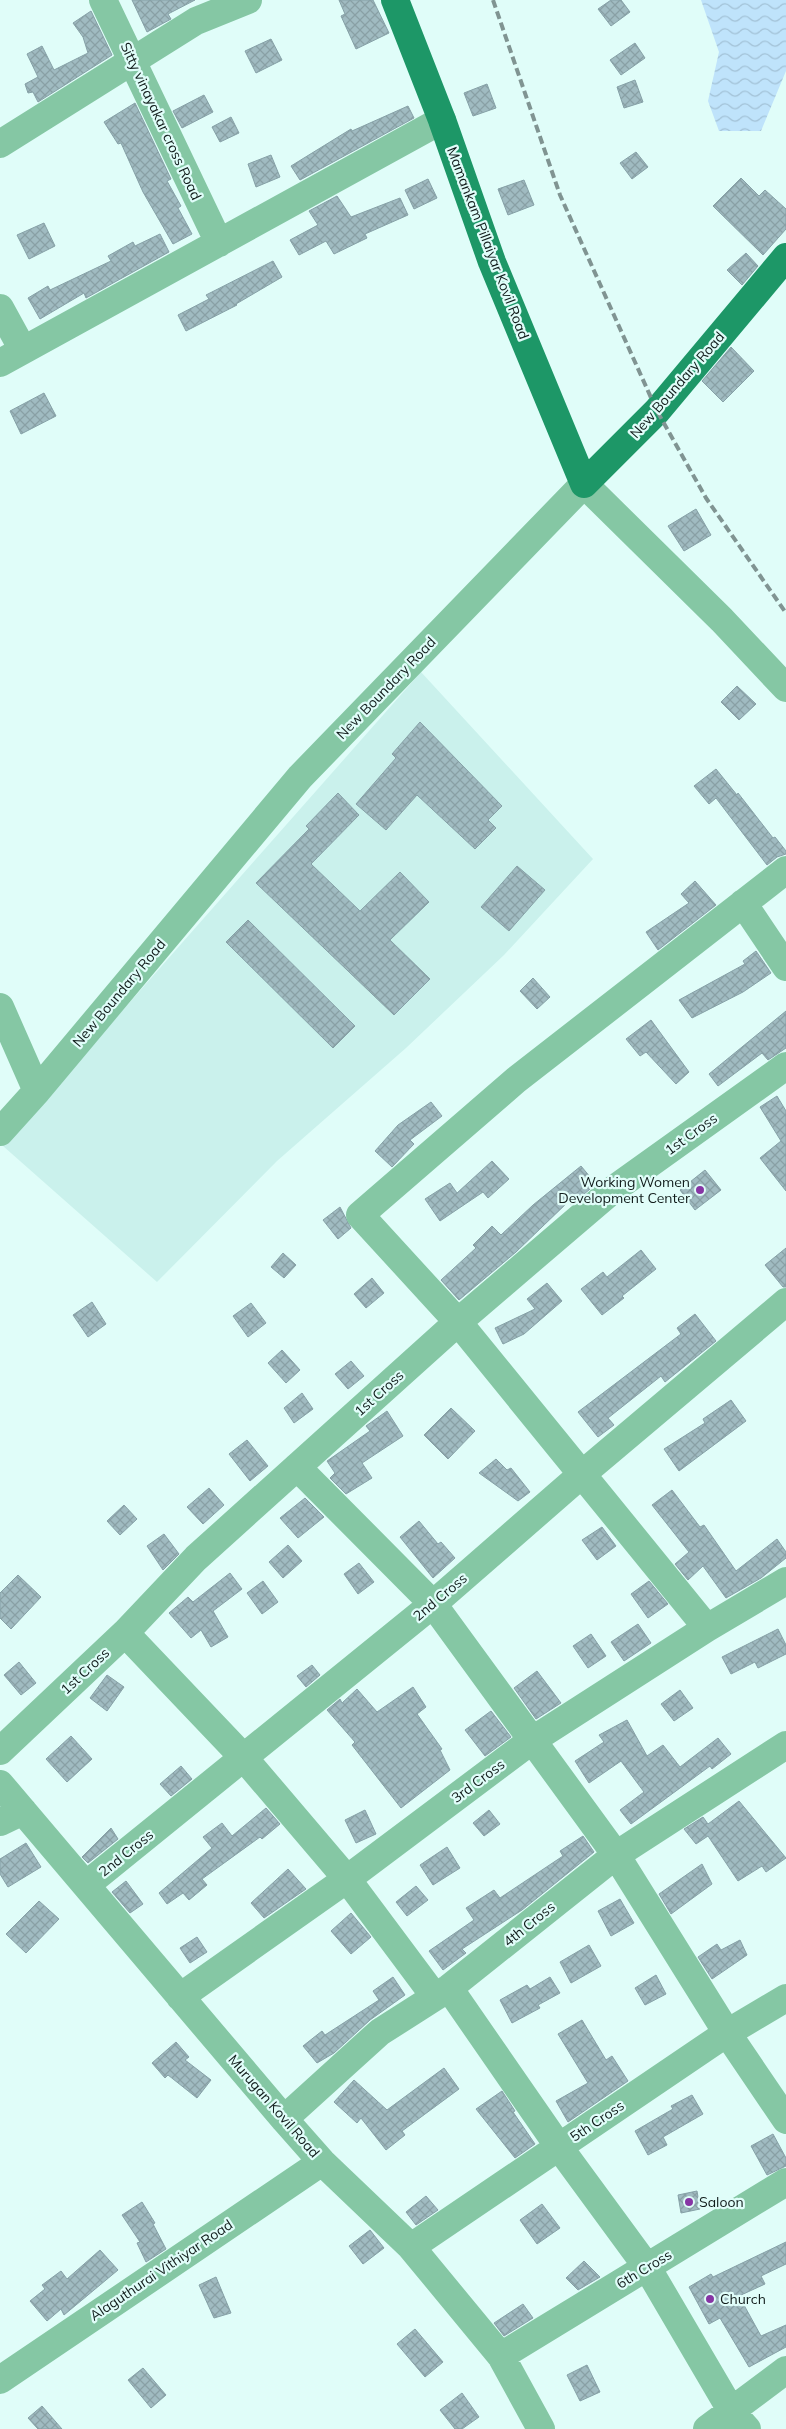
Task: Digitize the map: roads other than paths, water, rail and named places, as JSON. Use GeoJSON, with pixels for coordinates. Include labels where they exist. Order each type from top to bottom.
{"type":"FeatureCollection","features":[{"type":"Feature","properties":{"kind":"main road","name":"Mamankam Pillaiyar Kovil Road"},"geometry":{"type":"LineString","coordinates":[[394,0],[442,120],[492,262],[584,484]]}},
{"type":"Feature","properties":{"kind":"main road","name":"New Boundary Road"},"geometry":{"type":"LineString","coordinates":[[584,484],[658,411],[786,257]]}},
{"type":"Feature","properties":{"kind":"street","name":"Sitty vinayakar cross Road"},"geometry":{"type":"LineString","coordinates":[[103,0],[219,243]]}},
{"type":"Feature","properties":{"kind":"street"},"geometry":{"type":"LineString","coordinates":[[0,144],[196,21],[248,0]]}},
{"type":"Feature","properties":{"kind":"street"},"geometry":{"type":"LineString","coordinates":[[0,363],[442,120]]}},
{"type":"Feature","properties":{"kind":"street"},"geometry":{"type":"LineString","coordinates":[[0,308],[23,350]]}},
{"type":"Feature","properties":{"kind":"street"},"geometry":{"type":"LineString","coordinates":[[584,484],[722,620],[786,688]]}},
{"type":"Feature","properties":{"kind":"street","name":"New Boundary Road"},"geometry":{"type":"LineString","coordinates":[[0,1132],[37,1091],[300,777],[584,484]]}},
{"type":"Feature","properties":{"kind":"street"},"geometry":{"type":"LineString","coordinates":[[707,1628],[458,1322],[360,1215],[516,1080],[786,870]]}},
{"type":"Feature","properties":{"kind":"street"},"geometry":{"type":"LineString","coordinates":[[742,903],[786,967]]}},
{"type":"Feature","properties":{"kind":"street"},"geometry":{"type":"LineString","coordinates":[[0,1006],[37,1091]]}},
{"type":"Feature","properties":{"kind":"street","name":"1st Cross"},"geometry":{"type":"LineString","coordinates":[[0,1751],[125,1633],[196,1558],[458,1322],[610,1192],[786,1066]]}},
{"type":"Feature","properties":{"kind":"street","name":"2nd Cross"},"geometry":{"type":"LineString","coordinates":[[86,1885],[433,1604],[581,1475],[786,1302]]}},
{"type":"Feature","properties":{"kind":"street"},"geometry":{"type":"LineString","coordinates":[[297,1467],[433,1604],[531,1741],[616,1855],[727,2033],[786,2120]]}},
{"type":"Feature","properties":{"kind":"street","name":"3rd Cross"},"geometry":{"type":"LineString","coordinates":[[180,1997],[347,1879],[531,1741],[707,1628],[786,1581]]}},
{"type":"Feature","properties":{"kind":"street"},"geometry":{"type":"LineString","coordinates":[[125,1633],[244,1758],[442,1993],[647,2267],[739,2420]]}},
{"type":"Feature","properties":{"kind":"street","name":"4th Cross"},"geometry":{"type":"LineString","coordinates":[[284,2119],[380,2032],[442,1993],[616,1855],[784,1750]]}},
{"type":"Feature","properties":{"kind":"street","name":"Murugan Kovil Road"},"geometry":{"type":"LineString","coordinates":[[0,1784],[12,1817],[86,1885],[322,2162],[411,2247],[501,2356],[541,2429]]}},
{"type":"Feature","properties":{"kind":"street","name":"5th Cross"},"geometry":{"type":"LineString","coordinates":[[411,2247],[727,2033],[786,1998]]}},
{"type":"Feature","properties":{"kind":"street","name":"Alaguthurai Vithiyar Road"},"geometry":{"type":"LineString","coordinates":[[0,2380],[322,2162]]}},
{"type":"Feature","properties":{"kind":"street","name":"6th Cross"},"geometry":{"type":"LineString","coordinates":[[501,2356],[786,2182]]}},
{"type":"Feature","properties":{"kind":"street"},"geometry":{"type":"LineString","coordinates":[[707,2429],[739,2420],[786,2370]]}},
{"type":"Feature","properties":{"kind":"water"},"geometry":{"type":"Polygon","coordinates":[[[701,0],[786,0],[786,71],[761,131],[719,131],[708,101],[719,52],[701,0]]]}},
{"type":"Feature","properties":{"kind":"railway"},"geometry":{"type":"LineString","coordinates":[[493,0],[560,195],[657,411],[706,498],[786,613]]}},
{"type":"Feature","properties":{"kind":"place","name":"Working Women Development Center"},"geometry":{"type":"Point","coordinates":[700,1190]}},
{"type":"Feature","properties":{"kind":"place","name":"Saloon"},"geometry":{"type":"Point","coordinates":[689,2202]}},
{"type":"Feature","properties":{"kind":"place","name":"Church"},"geometry":{"type":"Point","coordinates":[710,2299]}}]}
